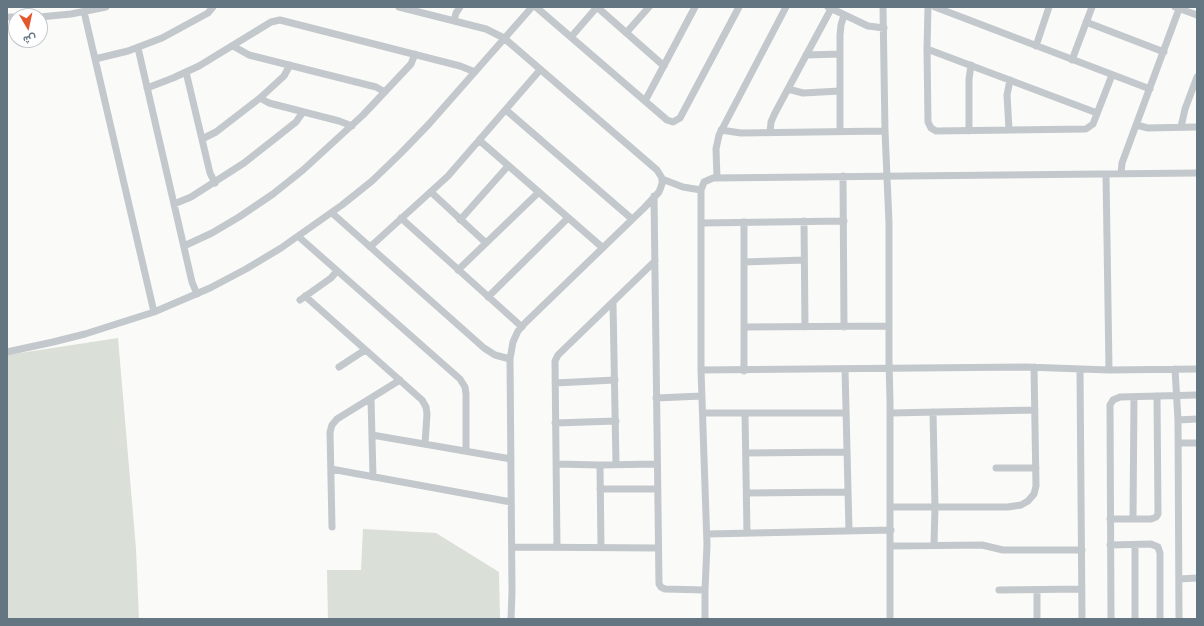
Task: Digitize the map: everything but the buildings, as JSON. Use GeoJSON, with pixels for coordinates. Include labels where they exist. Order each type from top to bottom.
{"type":"FeatureCollection","features":[{"type":"Feature","properties":{"kind":"street"},"geometry":{"type":"LineString","coordinates":[[48,16],[71,14],[106,7]]}},
{"type":"Feature","properties":{"kind":"street"},"geometry":{"type":"LineString","coordinates":[[95,59],[138,48],[162,38],[208,13],[213,7]]}},
{"type":"Feature","properties":{"kind":"street"},"geometry":{"type":"LineString","coordinates":[[399,7],[486,29],[504,38],[657,170],[662,179],[683,187],[700,190]]}},
{"type":"Feature","properties":{"kind":"street"},"geometry":{"type":"LineString","coordinates":[[454,21],[456,13],[460,7]]}},
{"type":"Feature","properties":{"kind":"street"},"geometry":{"type":"LineString","coordinates":[[7,352],[85,334],[154,312],[197,294],[246,269],[298,237],[332,213],[372,181],[401,153],[429,124],[532,7]]}},
{"type":"Feature","properties":{"kind":"street"},"geometry":{"type":"LineString","coordinates":[[536,7],[669,122],[675,122],[678,120],[739,7]]}},
{"type":"Feature","properties":{"kind":"street"},"geometry":{"type":"LineString","coordinates":[[571,37],[597,7],[664,66]]}},
{"type":"Feature","properties":{"kind":"street"},"geometry":{"type":"LineString","coordinates":[[626,33],[649,7]]}},
{"type":"Feature","properties":{"kind":"street"},"geometry":{"type":"LineString","coordinates":[[645,101],[695,7]]}},
{"type":"Feature","properties":{"kind":"street"},"geometry":{"type":"LineString","coordinates":[[717,178],[716,149],[717,140],[721,130],[786,7]]}},
{"type":"Feature","properties":{"kind":"street"},"geometry":{"type":"LineString","coordinates":[[883,7],[885,131],[889,223],[891,530],[890,619]]}},
{"type":"Feature","properties":{"kind":"street"},"geometry":{"type":"LineString","coordinates":[[928,7],[928,122],[932,129],[938,131],[1086,129],[1093,124],[1112,75]]}},
{"type":"Feature","properties":{"kind":"street"},"geometry":{"type":"LineString","coordinates":[[934,7],[1150,89]]}},
{"type":"Feature","properties":{"kind":"street"},"geometry":{"type":"LineString","coordinates":[[1036,46],[1049,7]]}},
{"type":"Feature","properties":{"kind":"street"},"geometry":{"type":"LineString","coordinates":[[1072,60],[1092,7]]}},
{"type":"Feature","properties":{"kind":"street"},"geometry":{"type":"LineString","coordinates":[[770,132],[773,117],[829,8],[868,26],[884,28]]}},
{"type":"Feature","properties":{"kind":"street"},"geometry":{"type":"LineString","coordinates":[[1121,174],[1122,163],[1164,52],[1177,8],[1197,15]]}},
{"type":"Feature","properties":{"kind":"street"},"geometry":{"type":"LineString","coordinates":[[840,131],[840,30],[844,15]]}},
{"type":"Feature","properties":{"kind":"street"},"geometry":{"type":"LineString","coordinates":[[85,16],[154,312]]}},
{"type":"Feature","properties":{"kind":"street"},"geometry":{"type":"LineString","coordinates":[[147,88],[186,72],[233,46],[271,22],[280,20],[460,66],[474,72]]}},
{"type":"Feature","properties":{"kind":"street"},"geometry":{"type":"LineString","coordinates":[[1086,22],[1164,52]]}},
{"type":"Feature","properties":{"kind":"street"},"geometry":{"type":"LineString","coordinates":[[233,46],[241,52],[249,55],[376,87],[385,92]]}},
{"type":"Feature","properties":{"kind":"street"},"geometry":{"type":"LineString","coordinates":[[138,48],[192,282],[197,294]]}},
{"type":"Feature","properties":{"kind":"street"},"geometry":{"type":"LineString","coordinates":[[927,48],[1097,113]]}},
{"type":"Feature","properties":{"kind":"street"},"geometry":{"type":"LineString","coordinates":[[184,246],[225,226],[268,198],[304,170],[352,126],[385,92],[411,64],[415,54]]}},
{"type":"Feature","properties":{"kind":"street"},"geometry":{"type":"LineString","coordinates":[[806,55],[840,54]]}},
{"type":"Feature","properties":{"kind":"street"},"geometry":{"type":"LineString","coordinates":[[969,131],[969,79],[971,65]]}},
{"type":"Feature","properties":{"kind":"street"},"geometry":{"type":"LineString","coordinates":[[202,138],[216,132],[260,98],[282,78],[290,66]]}},
{"type":"Feature","properties":{"kind":"street"},"geometry":{"type":"LineString","coordinates":[[370,247],[431,192],[458,164],[540,70]]}},
{"type":"Feature","properties":{"kind":"street"},"geometry":{"type":"LineString","coordinates":[[186,72],[210,173],[215,183]]}},
{"type":"Feature","properties":{"kind":"street"},"geometry":{"type":"LineString","coordinates":[[1181,127],[1185,109],[1197,77]]}},
{"type":"Feature","properties":{"kind":"street"},"geometry":{"type":"LineString","coordinates":[[1009,130],[1007,95],[1010,80]]}},
{"type":"Feature","properties":{"kind":"street"},"geometry":{"type":"LineString","coordinates":[[788,89],[799,92],[840,91]]}},
{"type":"Feature","properties":{"kind":"street"},"geometry":{"type":"LineString","coordinates":[[260,98],[270,103],[339,121],[352,126]]}},
{"type":"Feature","properties":{"kind":"street"},"geometry":{"type":"LineString","coordinates":[[506,110],[632,219]]}},
{"type":"Feature","properties":{"kind":"street"},"geometry":{"type":"LineString","coordinates":[[174,204],[187,199],[215,183],[244,163],[279,137],[298,119],[302,112]]}},
{"type":"Feature","properties":{"kind":"street"},"geometry":{"type":"LineString","coordinates":[[1136,126],[1148,128],[1197,127]]}},
{"type":"Feature","properties":{"kind":"street"},"geometry":{"type":"LineString","coordinates":[[721,130],[736,132],[885,131]]}},
{"type":"Feature","properties":{"kind":"street"},"geometry":{"type":"LineString","coordinates":[[479,140],[602,248]]}},
{"type":"Feature","properties":{"kind":"street"},"geometry":{"type":"LineString","coordinates":[[460,220],[508,166]]}},
{"type":"Feature","properties":{"kind":"street"},"geometry":{"type":"LineString","coordinates":[[705,619],[707,534],[701,370],[700,190],[701,186],[706,180],[710,178],[843,176],[1197,173]]}},
{"type":"Feature","properties":{"kind":"street"},"geometry":{"type":"LineString","coordinates":[[1106,174],[1109,370]]}},
{"type":"Feature","properties":{"kind":"street"},"geometry":{"type":"LineString","coordinates":[[843,176],[844,327]]}},
{"type":"Feature","properties":{"kind":"street"},"geometry":{"type":"LineString","coordinates":[[511,619],[512,547],[510,360],[513,342],[522,327],[654,196],[660,189],[662,179]]}},
{"type":"Feature","properties":{"kind":"street"},"geometry":{"type":"LineString","coordinates":[[431,192],[486,243]]}},
{"type":"Feature","properties":{"kind":"street"},"geometry":{"type":"LineString","coordinates":[[458,270],[538,192]]}},
{"type":"Feature","properties":{"kind":"street"},"geometry":{"type":"LineString","coordinates":[[654,196],[657,489],[660,586],[665,589],[673,590],[705,590]]}},
{"type":"Feature","properties":{"kind":"street"},"geometry":{"type":"LineString","coordinates":[[332,213],[484,348],[495,355],[510,360]]}},
{"type":"Feature","properties":{"kind":"street"},"geometry":{"type":"LineString","coordinates":[[401,218],[522,327]]}},
{"type":"Feature","properties":{"kind":"street"},"geometry":{"type":"LineString","coordinates":[[488,297],[568,218]]}},
{"type":"Feature","properties":{"kind":"street"},"geometry":{"type":"LineString","coordinates":[[804,221],[805,327]]}},
{"type":"Feature","properties":{"kind":"street"},"geometry":{"type":"LineString","coordinates":[[701,223],[844,221]]}},
{"type":"Feature","properties":{"kind":"street"},"geometry":{"type":"LineString","coordinates":[[744,222],[744,371]]}},
{"type":"Feature","properties":{"kind":"street"},"geometry":{"type":"LineString","coordinates":[[298,237],[462,382],[466,394],[466,451]]}},
{"type":"Feature","properties":{"kind":"street"},"geometry":{"type":"LineString","coordinates":[[744,262],[804,260]]}},
{"type":"Feature","properties":{"kind":"street"},"geometry":{"type":"LineString","coordinates":[[557,547],[555,361],[558,355],[655,261]]}},
{"type":"Feature","properties":{"kind":"street"},"geometry":{"type":"LineString","coordinates":[[336,271],[330,278],[302,298],[419,397],[426,407],[427,414],[425,444]]}},
{"type":"Feature","properties":{"kind":"street"},"geometry":{"type":"LineString","coordinates":[[613,303],[616,464]]}},
{"type":"Feature","properties":{"kind":"street"},"geometry":{"type":"LineString","coordinates":[[744,327],[889,326]]}},
{"type":"Feature","properties":{"kind":"street"},"geometry":{"type":"LineString","coordinates":[[339,367],[365,350]]}},
{"type":"Feature","properties":{"kind":"street"},"geometry":{"type":"LineString","coordinates":[[701,370],[744,371],[1034,367],[1109,370],[1197,369]]}},
{"type":"Feature","properties":{"kind":"street"},"geometry":{"type":"LineString","coordinates":[[890,507],[1008,507],[1021,505],[1031,498],[1035,490],[1036,468],[1034,367]]}},
{"type":"Feature","properties":{"kind":"street"},"geometry":{"type":"LineString","coordinates":[[1080,369],[1082,619]]}},
{"type":"Feature","properties":{"kind":"street"},"geometry":{"type":"LineString","coordinates":[[1177,369],[1179,619]]}},
{"type":"Feature","properties":{"kind":"street"},"geometry":{"type":"LineString","coordinates":[[845,370],[849,531]]}},
{"type":"Feature","properties":{"kind":"street"},"geometry":{"type":"LineString","coordinates":[[332,527],[330,432],[332,425],[337,419],[400,380]]}},
{"type":"Feature","properties":{"kind":"street"},"geometry":{"type":"LineString","coordinates":[[555,383],[615,380]]}},
{"type":"Feature","properties":{"kind":"street"},"geometry":{"type":"LineString","coordinates":[[1111,619],[1110,405],[1113,400],[1118,397],[1178,394],[1197,395]]}},
{"type":"Feature","properties":{"kind":"street"},"geometry":{"type":"LineString","coordinates":[[656,398],[702,396]]}},
{"type":"Feature","properties":{"kind":"street"},"geometry":{"type":"LineString","coordinates":[[1110,519],[1153,519],[1156,517],[1158,512],[1157,396]]}},
{"type":"Feature","properties":{"kind":"street"},"geometry":{"type":"LineString","coordinates":[[1133,519],[1134,397]]}},
{"type":"Feature","properties":{"kind":"street"},"geometry":{"type":"LineString","coordinates":[[371,398],[373,477]]}},
{"type":"Feature","properties":{"kind":"street"},"geometry":{"type":"LineString","coordinates":[[890,413],[1035,410]]}},
{"type":"Feature","properties":{"kind":"street"},"geometry":{"type":"LineString","coordinates":[[933,412],[935,507],[934,546]]}},
{"type":"Feature","properties":{"kind":"street"},"geometry":{"type":"LineString","coordinates":[[703,413],[846,413]]}},
{"type":"Feature","properties":{"kind":"street"},"geometry":{"type":"LineString","coordinates":[[745,414],[747,533]]}},
{"type":"Feature","properties":{"kind":"street"},"geometry":{"type":"LineString","coordinates":[[1178,420],[1197,420]]}},
{"type":"Feature","properties":{"kind":"street"},"geometry":{"type":"LineString","coordinates":[[555,423],[616,421]]}},
{"type":"Feature","properties":{"kind":"street"},"geometry":{"type":"LineString","coordinates":[[372,435],[511,459]]}},
{"type":"Feature","properties":{"kind":"street"},"geometry":{"type":"LineString","coordinates":[[1178,443],[1197,443]]}},
{"type":"Feature","properties":{"kind":"street"},"geometry":{"type":"LineString","coordinates":[[746,453],[847,452]]}},
{"type":"Feature","properties":{"kind":"street"},"geometry":{"type":"LineString","coordinates":[[556,464],[657,464]]}},
{"type":"Feature","properties":{"kind":"street"},"geometry":{"type":"LineString","coordinates":[[600,465],[601,547]]}},
{"type":"Feature","properties":{"kind":"street"},"geometry":{"type":"LineString","coordinates":[[996,468],[1036,468]]}},
{"type":"Feature","properties":{"kind":"street"},"geometry":{"type":"LineString","coordinates":[[331,469],[511,502]]}},
{"type":"Feature","properties":{"kind":"street"},"geometry":{"type":"LineString","coordinates":[[600,489],[657,489]]}},
{"type":"Feature","properties":{"kind":"street"},"geometry":{"type":"LineString","coordinates":[[746,493],[848,492]]}},
{"type":"Feature","properties":{"kind":"street"},"geometry":{"type":"LineString","coordinates":[[707,534],[891,530]]}},
{"type":"Feature","properties":{"kind":"street"},"geometry":{"type":"LineString","coordinates":[[1110,545],[1153,544],[1158,547],[1160,551],[1160,619]]}},
{"type":"Feature","properties":{"kind":"street"},"geometry":{"type":"LineString","coordinates":[[890,546],[982,545],[1003,550],[1082,550]]}},
{"type":"Feature","properties":{"kind":"street"},"geometry":{"type":"LineString","coordinates":[[1135,545],[1135,619]]}},
{"type":"Feature","properties":{"kind":"street"},"geometry":{"type":"LineString","coordinates":[[512,547],[658,548]]}},
{"type":"Feature","properties":{"kind":"street"},"geometry":{"type":"LineString","coordinates":[[1179,579],[1197,578]]}},
{"type":"Feature","properties":{"kind":"street"},"geometry":{"type":"LineString","coordinates":[[999,590],[1082,589]]}},
{"type":"Feature","properties":{"kind":"street"},"geometry":{"type":"LineString","coordinates":[[1037,590],[1037,619]]}},
{"type":"Feature","properties":{"kind":"shaded area"},"geometry":{"type":"Polygon","coordinates":[[[118,338],[136,549],[139,619],[7,619],[7,355],[118,338]]]}},
{"type":"Feature","properties":{"kind":"shaded area"},"geometry":{"type":"Polygon","coordinates":[[[363,529],[436,533],[499,572],[500,619],[328,619],[327,570],[361,570],[363,529]]]}}]}
